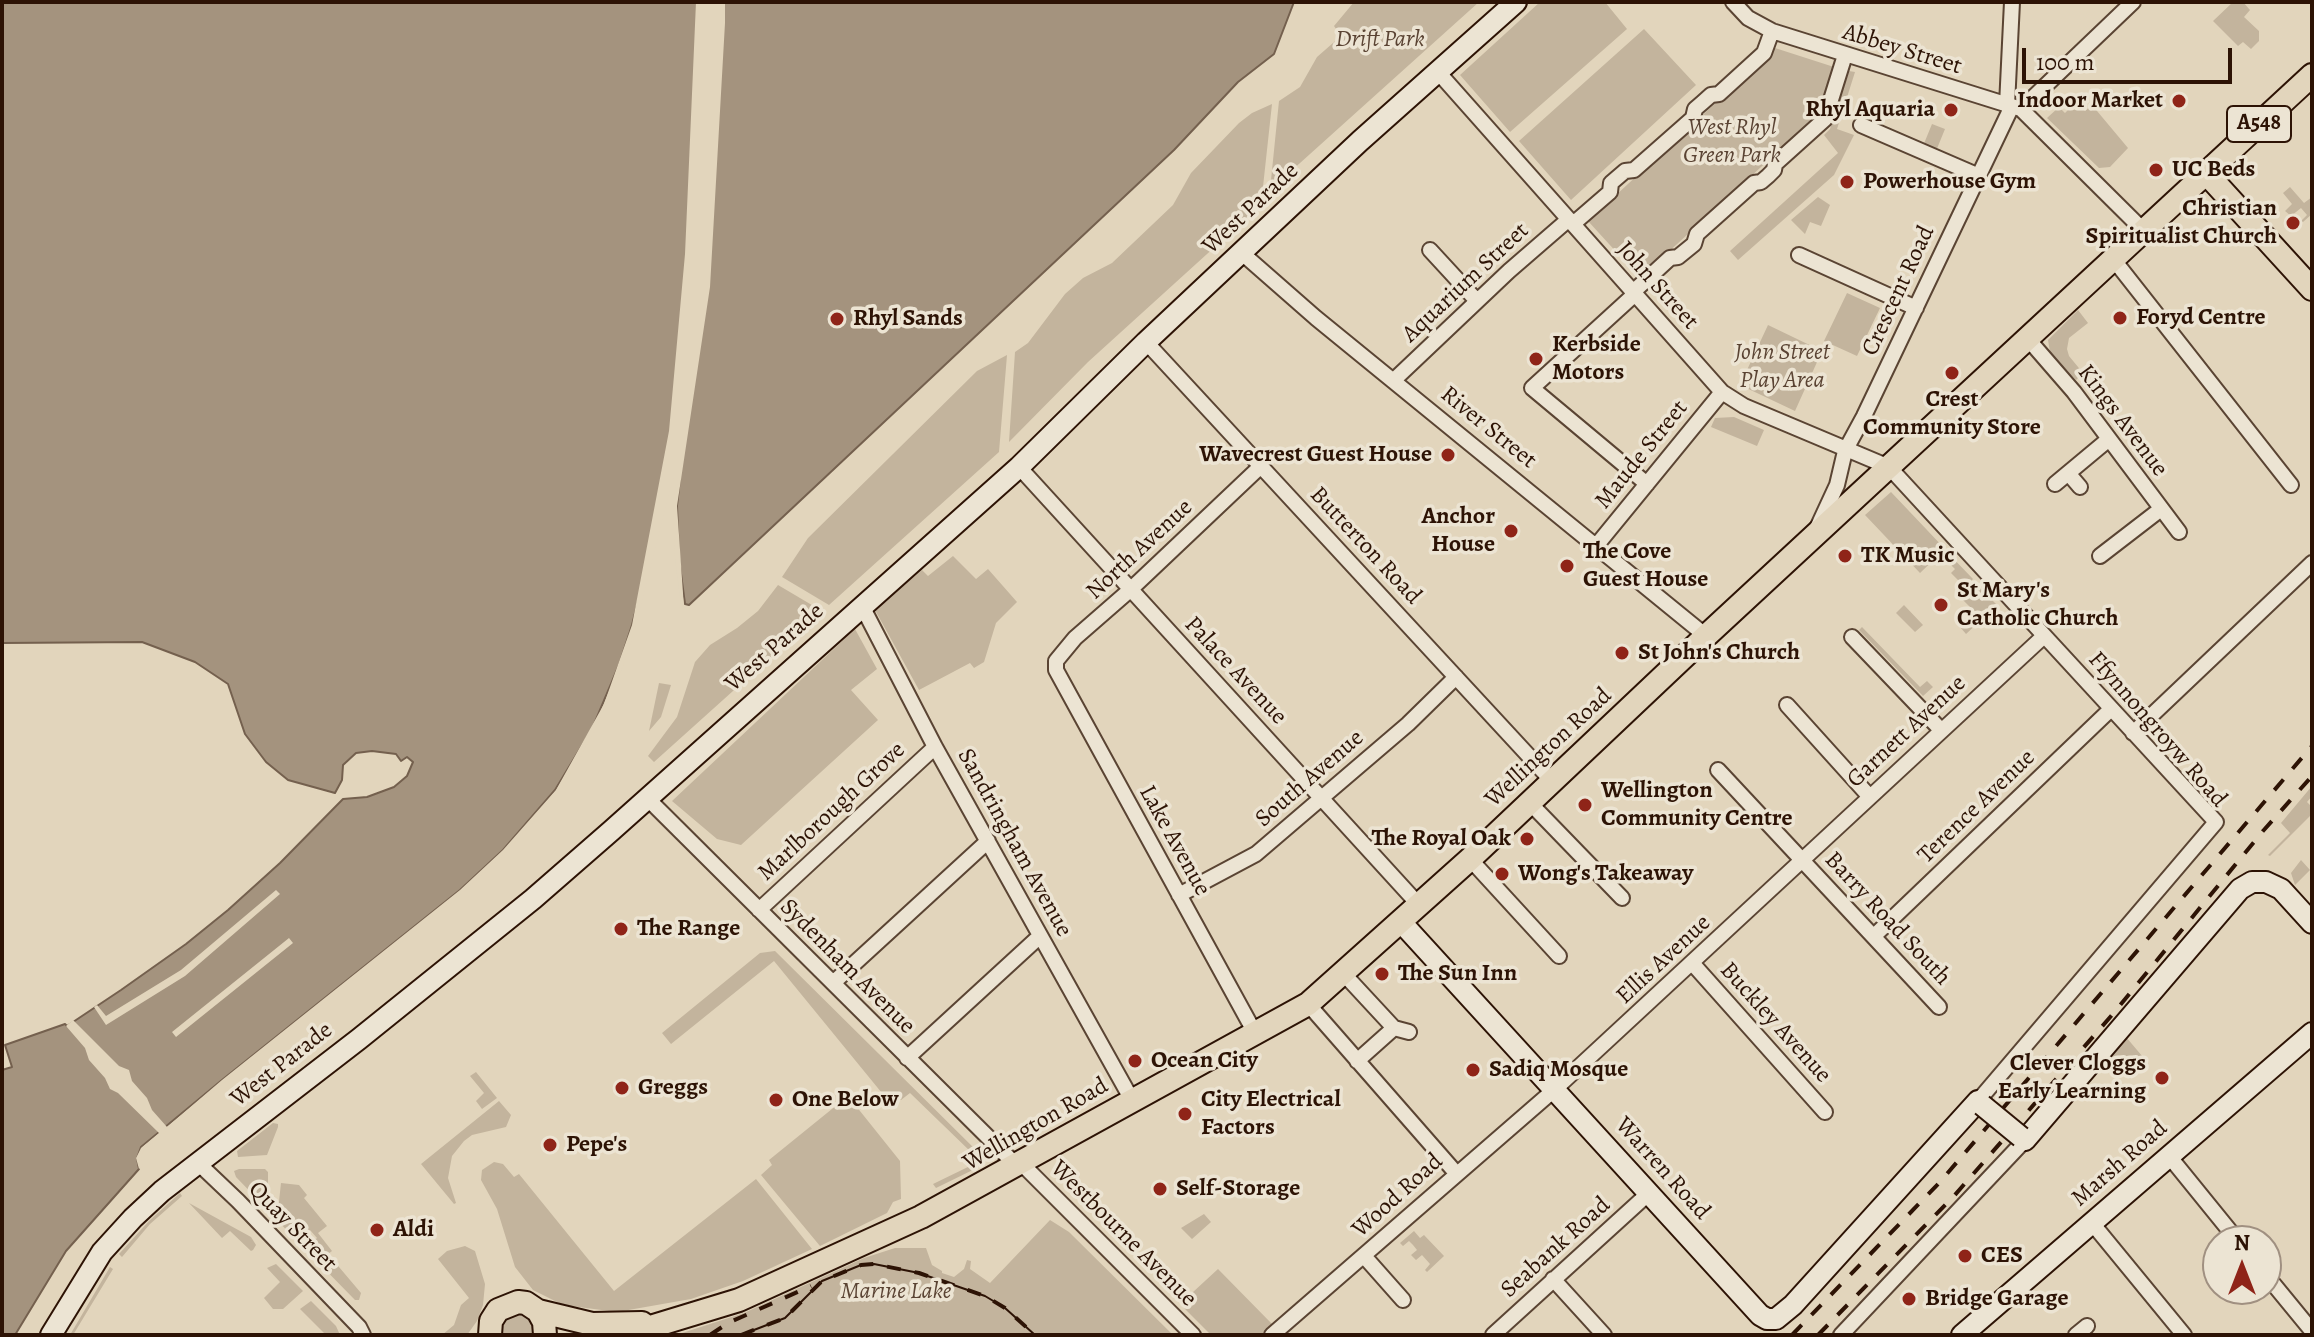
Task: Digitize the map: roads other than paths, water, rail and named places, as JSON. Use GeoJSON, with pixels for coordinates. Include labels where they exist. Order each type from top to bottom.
{"type":"FeatureCollection","features":[{"type":"Feature","properties":{"kind":"main road","name":"West Parade"},"geometry":{"type":"LineString","coordinates":[[56,1330],[102,1252],[146,1205],[521,908],[647,798],[1019,467],[1146,342],[1516,2]]}},
{"type":"Feature","properties":{"kind":"main road","name":"Wellington Road"},"geometry":{"type":"LineString","coordinates":[[624,1335],[739,1300],[921,1217],[1308,1004],[1470,859],[2312,75]]}},
{"type":"Feature","properties":{"kind":"main road"},"geometry":{"type":"LineString","coordinates":[[2207,174],[2312,289]]}},
{"type":"Feature","properties":{"kind":"main road"},"geometry":{"type":"LineString","coordinates":[[1980,1103],[2023,1139],[2240,889],[2252,882],[2266,882],[2281,889],[2312,923]]}},
{"type":"Feature","properties":{"kind":"main road","name":"Warren Road"},"geometry":{"type":"LineString","coordinates":[[1401,922],[1760,1315],[1767,1319],[1776,1319],[1793,1305],[1980,1103]]}},
{"type":"Feature","properties":{"kind":"main road","name":"Marsh Road"},"geometry":{"type":"LineString","coordinates":[[1965,1334],[2312,1033]]}},
{"type":"Feature","properties":{"kind":"main road","name":"Wellington Road"},"geometry":{"type":"LineString","coordinates":[[488,1332],[498,1310],[511,1303],[526,1303],[538,1311],[592,1324],[672,1321]]}},
{"type":"Feature","properties":{"kind":"main road"},"geometry":{"type":"LineString","coordinates":[[538,1311],[544,1322],[545,1335]]}},
{"type":"Feature","properties":{"kind":"street","name":"Abbey Street"},"geometry":{"type":"LineString","coordinates":[[1733,2],[1758,26],[2013,107]]}},
{"type":"Feature","properties":{"kind":"street","name":"Crescent Road"},"geometry":{"type":"LineString","coordinates":[[1814,536],[1837,485],[1845,451],[2013,107],[2012,2]]}},
{"type":"Feature","properties":{"kind":"street"},"geometry":{"type":"LineString","coordinates":[[2133,2],[2013,107],[2144,231]]}},
{"type":"Feature","properties":{"kind":"street","name":"Aquarium Street"},"geometry":{"type":"LineString","coordinates":[[1394,380],[1477,301],[1610,192],[1611,183],[1625,171],[1634,170],[1693,118],[1695,109],[1711,95],[1719,94],[1764,53],[1772,31]]}},
{"type":"Feature","properties":{"kind":"street"},"geometry":{"type":"LineString","coordinates":[[1647,484],[1532,388],[1670,258],[1678,257],[1694,244],[1697,234],[1754,183],[1761,182],[1774,170],[1775,164],[1825,119],[1845,55]]}},
{"type":"Feature","properties":{"kind":"street","name":"John Street"},"geometry":{"type":"LineString","coordinates":[[1438,72],[1722,392],[1744,406],[1889,467]]}},
{"type":"Feature","properties":{"kind":"street"},"geometry":{"type":"LineString","coordinates":[[1861,125],[1979,176]]}},
{"type":"Feature","properties":{"kind":"street"},"geometry":{"type":"LineString","coordinates":[[1430,250],[1477,301]]}},
{"type":"Feature","properties":{"kind":"street","name":"River Street"},"geometry":{"type":"LineString","coordinates":[[1243,254],[1316,318],[1706,636]]}},
{"type":"Feature","properties":{"kind":"street"},"geometry":{"type":"LineString","coordinates":[[1799,255],[1916,308]]}},
{"type":"Feature","properties":{"kind":"street"},"geometry":{"type":"LineString","coordinates":[[2114,260],[2291,485]]}},
{"type":"Feature","properties":{"kind":"street","name":"Kings Avenue"},"geometry":{"type":"LineString","coordinates":[[2028,339],[2074,392],[2179,532]]}},
{"type":"Feature","properties":{"kind":"street","name":"Butterton Road"},"geometry":{"type":"LineString","coordinates":[[1146,342],[1552,781]]}},
{"type":"Feature","properties":{"kind":"street","name":"Maude Street"},"geometry":{"type":"LineString","coordinates":[[1596,546],[1722,392]]}},
{"type":"Feature","properties":{"kind":"street"},"geometry":{"type":"LineString","coordinates":[[2055,484],[2109,439]]}},
{"type":"Feature","properties":{"kind":"street","name":"North Avenue"},"geometry":{"type":"LineString","coordinates":[[1056,670],[1060,654],[1261,466]]}},
{"type":"Feature","properties":{"kind":"street","name":"Palace Avenue"},"geometry":{"type":"LineString","coordinates":[[1019,467],[1419,905]]}},
{"type":"Feature","properties":{"kind":"street","name":"Ffynnongroyw Road"},"geometry":{"type":"LineString","coordinates":[[1889,467],[2216,822],[1980,1103]]}},
{"type":"Feature","properties":{"kind":"street"},"geometry":{"type":"LineString","coordinates":[[2068,473],[2080,487]]}},
{"type":"Feature","properties":{"kind":"street"},"geometry":{"type":"LineString","coordinates":[[2100,556],[2161,509]]}},
{"type":"Feature","properties":{"kind":"street"},"geometry":{"type":"LineString","coordinates":[[2133,733],[2312,563]]}},
{"type":"Feature","properties":{"kind":"street","name":"Sandringham Avenue"},"geometry":{"type":"LineString","coordinates":[[862,606],[935,747],[1132,1100]]}},
{"type":"Feature","properties":{"kind":"street","name":"Garnett Avenue"},"geometry":{"type":"LineString","coordinates":[[1802,861],[2044,636]]}},
{"type":"Feature","properties":{"kind":"street"},"geometry":{"type":"LineString","coordinates":[[1852,637],[1941,730]]}},
{"type":"Feature","properties":{"kind":"street","name":"Lake Avenue"},"geometry":{"type":"LineString","coordinates":[[1056,670],[1255,1033]]}},
{"type":"Feature","properties":{"kind":"street","name":"South Avenue"},"geometry":{"type":"LineString","coordinates":[[1179,895],[1256,854],[1408,724],[1456,677]]}},
{"type":"Feature","properties":{"kind":"street"},"geometry":{"type":"LineString","coordinates":[[1787,705],[1870,797]]}},
{"type":"Feature","properties":{"kind":"street","name":"Terence Avenue"},"geometry":{"type":"LineString","coordinates":[[1874,936],[2111,709]]}},
{"type":"Feature","properties":{"kind":"street","name":"Marlborough Grove"},"geometry":{"type":"LineString","coordinates":[[759,910],[935,747]]}},
{"type":"Feature","properties":{"kind":"street","name":"Barry Road South"},"geometry":{"type":"LineString","coordinates":[[1718,770],[1939,1007]]}},
{"type":"Feature","properties":{"kind":"street","name":"Sydenham Avenue"},"geometry":{"type":"LineString","coordinates":[[647,798],[907,1058],[1019,1165]]}},
{"type":"Feature","properties":{"kind":"street"},"geometry":{"type":"LineString","coordinates":[[1529,802],[1622,898]]}},
{"type":"Feature","properties":{"kind":"street"},"geometry":{"type":"LineString","coordinates":[[833,983],[988,841]]}},
{"type":"Feature","properties":{"kind":"street"},"geometry":{"type":"LineString","coordinates":[[1470,859],[1559,956]]}},
{"type":"Feature","properties":{"kind":"street","name":"Ellis Avenue"},"geometry":{"type":"LineString","coordinates":[[1554,1090],[1802,861]]}},
{"type":"Feature","properties":{"kind":"street"},"geometry":{"type":"LineString","coordinates":[[907,1058],[1040,936]]}},
{"type":"Feature","properties":{"kind":"street","name":"Buckley Avenue"},"geometry":{"type":"LineString","coordinates":[[1693,964],[1825,1112]]}},
{"type":"Feature","properties":{"kind":"street"},"geometry":{"type":"LineString","coordinates":[[1343,973],[1394,1028],[1409,1032]]}},
{"type":"Feature","properties":{"kind":"street"},"geometry":{"type":"LineString","coordinates":[[1308,1004],[1456,1173]]}},
{"type":"Feature","properties":{"kind":"street"},"geometry":{"type":"LineString","coordinates":[[1357,1061],[1394,1028]]}},
{"type":"Feature","properties":{"kind":"street","name":"Wood Road"},"geometry":{"type":"LineString","coordinates":[[1272,1335],[1554,1090]]}},
{"type":"Feature","properties":{"kind":"street"},"geometry":{"type":"LineString","coordinates":[[1841,1335],[2023,1139]]}},
{"type":"Feature","properties":{"kind":"street"},"geometry":{"type":"LineString","coordinates":[[2169,1156],[2225,1225]]}},
{"type":"Feature","properties":{"kind":"street","name":"Quay Street"},"geometry":{"type":"LineString","coordinates":[[198,1163],[238,1201],[363,1335]]}},
{"type":"Feature","properties":{"kind":"street","name":"Westbourne Avenue"},"geometry":{"type":"LineString","coordinates":[[1019,1165],[1193,1335]]}},
{"type":"Feature","properties":{"kind":"street","name":"Seabank Road"},"geometry":{"type":"LineString","coordinates":[[1493,1335],[1649,1193]]}},
{"type":"Feature","properties":{"kind":"street"},"geometry":{"type":"LineString","coordinates":[[2092,1223],[2184,1335]]}},
{"type":"Feature","properties":{"kind":"street"},"geometry":{"type":"LineString","coordinates":[[1364,1256],[1403,1300]]}},
{"type":"Feature","properties":{"kind":"street"},"geometry":{"type":"LineString","coordinates":[[1553,1279],[1604,1335]]}},
{"type":"Feature","properties":{"kind":"street"},"geometry":{"type":"LineString","coordinates":[[2282,1294],[2312,1331]]}},
{"type":"Feature","properties":{"kind":"tram line"},"geometry":{"type":"LineString","coordinates":[[741,1335],[785,1318],[822,1281],[861,1265],[874,1264],[919,1273],[985,1296],[1005,1308],[1035,1335]]}},
{"type":"Feature","properties":{"kind":"railway"},"geometry":{"type":"LineString","coordinates":[[1792,1335],[1940,1182],[2312,746]]}},
{"type":"Feature","properties":{"kind":"railway"},"geometry":{"type":"LineString","coordinates":[[1818,1335],[1954,1196],[2112,1015],[2312,776]]}},
{"type":"Feature","properties":{"kind":"railway"},"geometry":{"type":"LineString","coordinates":[[741,1335],[785,1318],[822,1281],[861,1265],[874,1264],[919,1273],[985,1296],[1005,1308],[1035,1335]]}},
{"type":"Feature","properties":{"kind":"railway"},"geometry":{"type":"LineString","coordinates":[[710,1335],[728,1323],[811,1286]]}},
{"type":"Feature","properties":{"kind":"place","name":"Indoor Market"},"geometry":{"type":"Point","coordinates":[2179,101]}},
{"type":"Feature","properties":{"kind":"place","name":"Rhyl Aquaria"},"geometry":{"type":"Point","coordinates":[1951,110]}},
{"type":"Feature","properties":{"kind":"place","name":"UC Beds"},"geometry":{"type":"Point","coordinates":[2156,170]}},
{"type":"Feature","properties":{"kind":"place","name":"Powerhouse Gym"},"geometry":{"type":"Point","coordinates":[1847,182]}},
{"type":"Feature","properties":{"kind":"place","name":"Christian Spiritualist Church"},"geometry":{"type":"Point","coordinates":[2293,223]}},
{"type":"Feature","properties":{"kind":"place","name":"Foryd Centre"},"geometry":{"type":"Point","coordinates":[2120,318]}},
{"type":"Feature","properties":{"kind":"place","name":"Rhyl Sands"},"geometry":{"type":"Point","coordinates":[837,319]}},
{"type":"Feature","properties":{"kind":"place","name":"Kerbside Motors"},"geometry":{"type":"Point","coordinates":[1536,359]}},
{"type":"Feature","properties":{"kind":"place","name":"Crest Community Store"},"geometry":{"type":"Point","coordinates":[1952,373]}},
{"type":"Feature","properties":{"kind":"place","name":"Wavecrest Guest House"},"geometry":{"type":"Point","coordinates":[1448,455]}},
{"type":"Feature","properties":{"kind":"place","name":"Anchor House"},"geometry":{"type":"Point","coordinates":[1511,531]}},
{"type":"Feature","properties":{"kind":"place","name":"TK Music"},"geometry":{"type":"Point","coordinates":[1845,556]}},
{"type":"Feature","properties":{"kind":"place","name":"The Cove Guest House"},"geometry":{"type":"Point","coordinates":[1567,566]}},
{"type":"Feature","properties":{"kind":"place","name":"St Mary's Catholic Church"},"geometry":{"type":"Point","coordinates":[1941,605]}},
{"type":"Feature","properties":{"kind":"place","name":"St John's Church"},"geometry":{"type":"Point","coordinates":[1622,653]}},
{"type":"Feature","properties":{"kind":"place","name":"Wellington Community Centre"},"geometry":{"type":"Point","coordinates":[1585,805]}},
{"type":"Feature","properties":{"kind":"place","name":"The Royal Oak"},"geometry":{"type":"Point","coordinates":[1527,839]}},
{"type":"Feature","properties":{"kind":"place","name":"Wong's Takeaway"},"geometry":{"type":"Point","coordinates":[1502,874]}},
{"type":"Feature","properties":{"kind":"place","name":"The Range"},"geometry":{"type":"Point","coordinates":[621,929]}},
{"type":"Feature","properties":{"kind":"place","name":"The Sun Inn"},"geometry":{"type":"Point","coordinates":[1382,974]}},
{"type":"Feature","properties":{"kind":"place","name":"Ocean City"},"geometry":{"type":"Point","coordinates":[1135,1061]}},
{"type":"Feature","properties":{"kind":"place","name":"Sadiq Mosque"},"geometry":{"type":"Point","coordinates":[1473,1070]}},
{"type":"Feature","properties":{"kind":"place","name":"Clever Cloggs Early Learning"},"geometry":{"type":"Point","coordinates":[2162,1078]}},
{"type":"Feature","properties":{"kind":"place","name":"Greggs"},"geometry":{"type":"Point","coordinates":[622,1088]}},
{"type":"Feature","properties":{"kind":"place","name":"One Below"},"geometry":{"type":"Point","coordinates":[776,1100]}},
{"type":"Feature","properties":{"kind":"place","name":"City Electrical Factors"},"geometry":{"type":"Point","coordinates":[1185,1114]}},
{"type":"Feature","properties":{"kind":"place","name":"Pepe's"},"geometry":{"type":"Point","coordinates":[550,1145]}},
{"type":"Feature","properties":{"kind":"place","name":"Self-Storage"},"geometry":{"type":"Point","coordinates":[1160,1189]}},
{"type":"Feature","properties":{"kind":"place","name":"Aldi"},"geometry":{"type":"Point","coordinates":[377,1230]}},
{"type":"Feature","properties":{"kind":"place","name":"CES"},"geometry":{"type":"Point","coordinates":[1965,1256]}},
{"type":"Feature","properties":{"kind":"place","name":"Bridge Garage"},"geometry":{"type":"Point","coordinates":[1909,1299]}},
{"type":"Feature","properties":{"kind":"park label","name":"Drift Park"},"geometry":{"type":"Point","coordinates":[1380,40]}},
{"type":"Feature","properties":{"kind":"park label","name":"West Rhyl Green Park"},"geometry":{"type":"Point","coordinates":[1732,142]}},
{"type":"Feature","properties":{"kind":"park label","name":"John Street Play Area"},"geometry":{"type":"Point","coordinates":[1782,367]}},
{"type":"Feature","properties":{"kind":"park label","name":"Marine Lake"},"geometry":{"type":"Point","coordinates":[896,1292]}}]}
